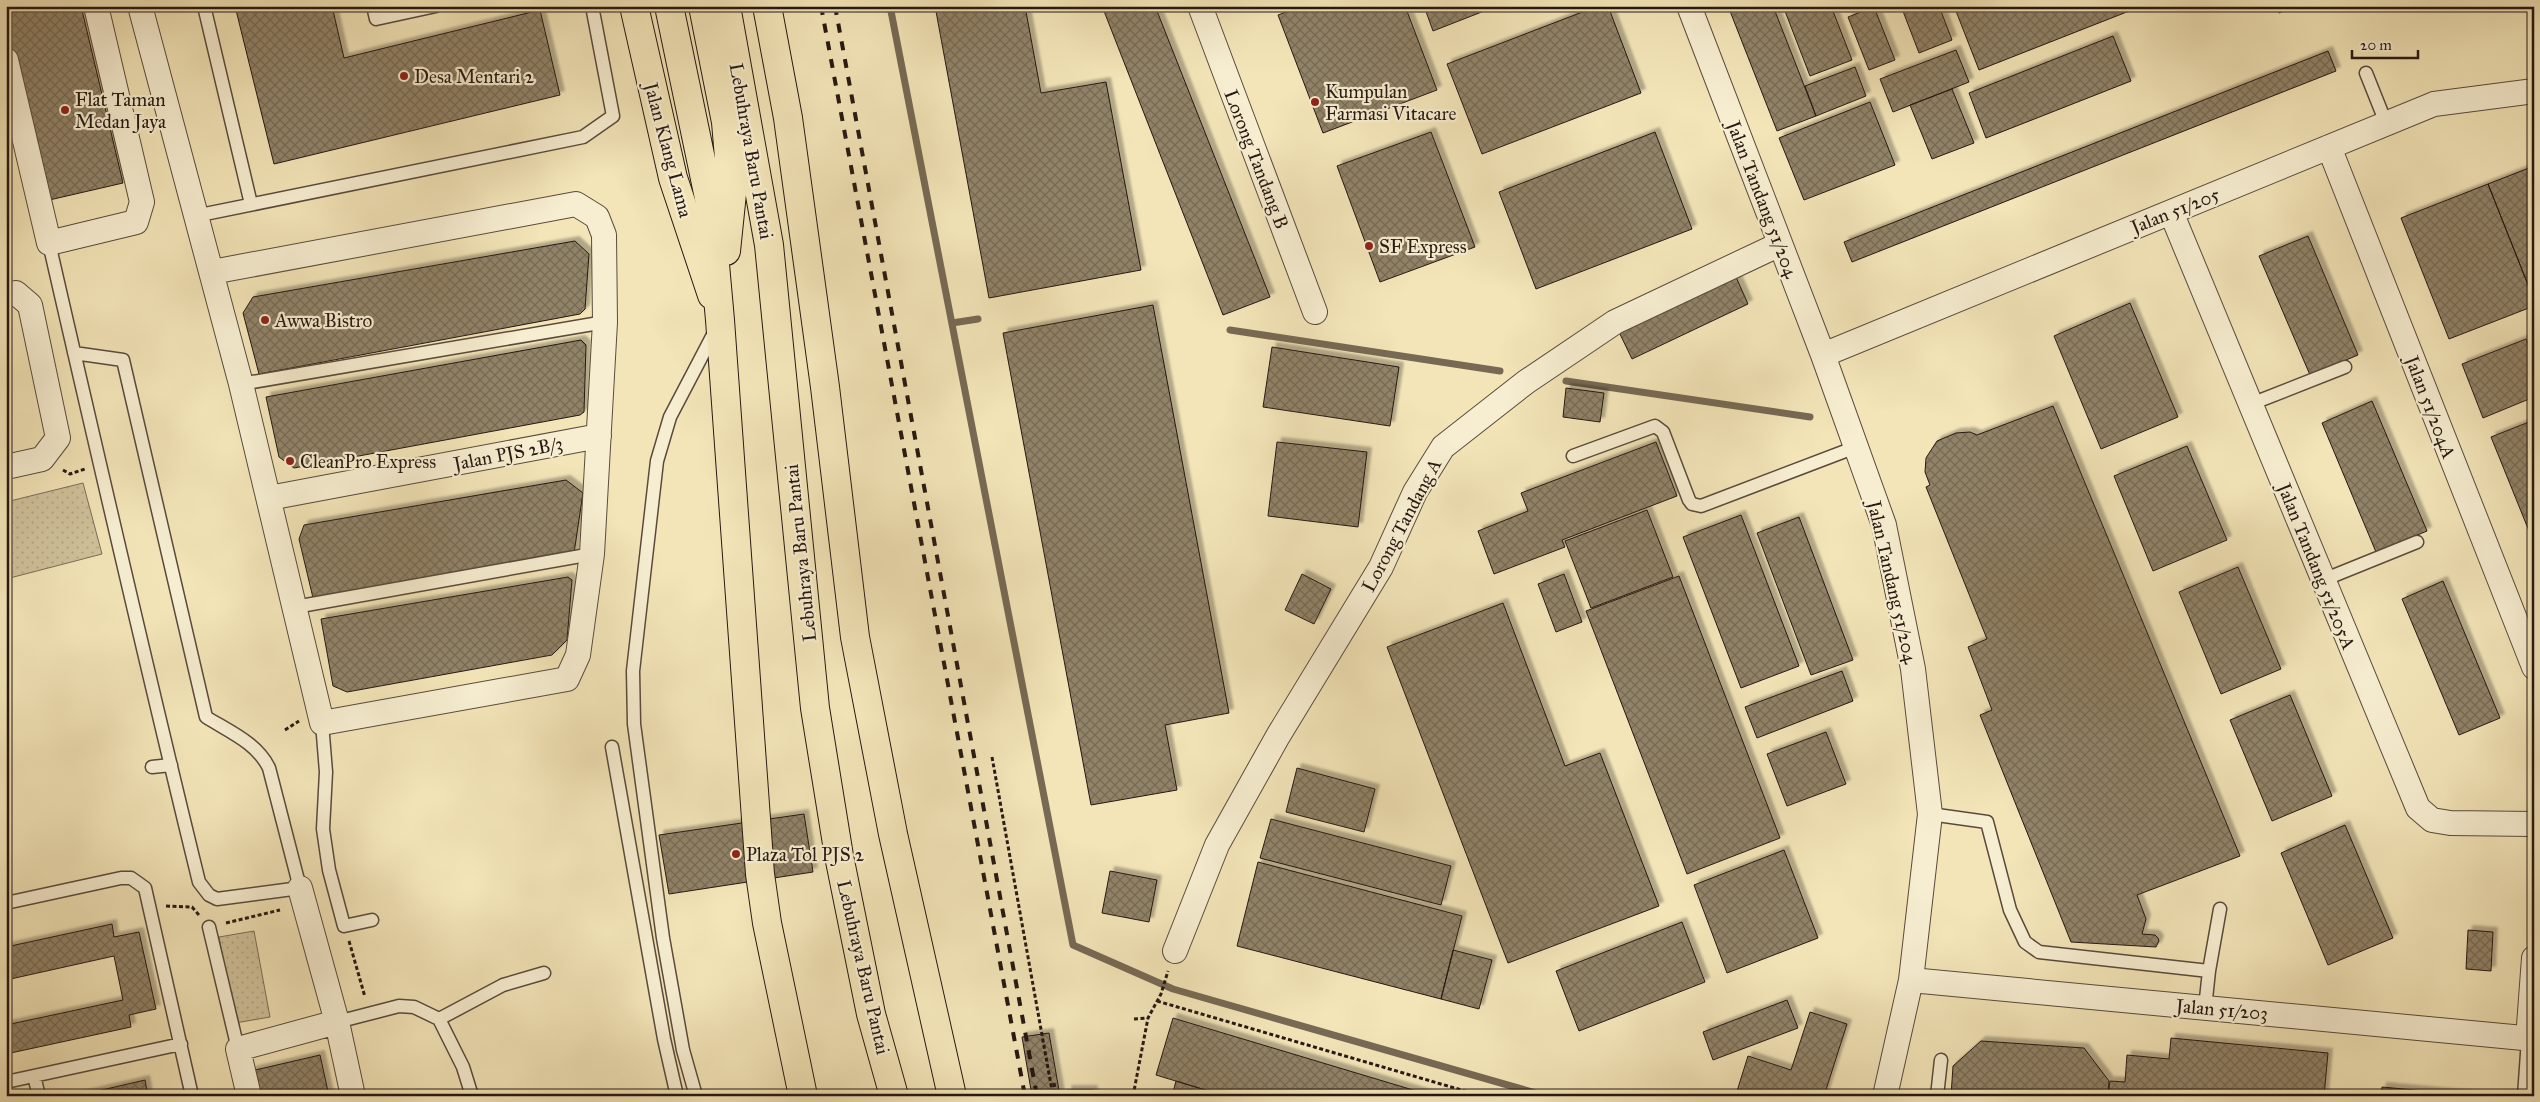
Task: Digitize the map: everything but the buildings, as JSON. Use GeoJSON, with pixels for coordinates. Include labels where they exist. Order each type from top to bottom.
{"type":"FeatureCollection","features":[{"type":"Feature","properties":{"kind":"main road","name":"Jalan Klang Lama"},"geometry":{"type":"LineString","coordinates":[[634,6],[673,178],[720,320]]}},
{"type":"Feature","properties":{"kind":"main road"},"geometry":{"type":"LineString","coordinates":[[669,6],[709,198],[720,320],[760,874],[767,923],[802,1096]]}},
{"type":"Feature","properties":{"kind":"main road"},"geometry":{"type":"LineString","coordinates":[[703,6],[726,122],[732,193],[720,320]]}},
{"type":"Feature","properties":{"kind":"main road","name":"Lebuhraya Baru Pantai"},"geometry":{"type":"LineString","coordinates":[[726,6],[769,245],[815,708],[839,856],[871,1014],[894,1096]]}},
{"type":"Feature","properties":{"kind":"main road"},"geometry":{"type":"LineString","coordinates":[[754,6],[788,118]]}},
{"type":"Feature","properties":{"kind":"main road"},"geometry":{"type":"LineString","coordinates":[[767,6],[788,118],[825,387],[855,638],[899,863],[952,1096]]}},
{"type":"Feature","properties":{"kind":"street"},"geometry":{"type":"LineString","coordinates":[[6,60],[50,243],[136,222],[142,202],[96,6]]}},
{"type":"Feature","properties":{"kind":"street"},"geometry":{"type":"LineString","coordinates":[[140,6],[195,216],[242,384],[322,722],[567,679],[578,655],[592,554],[600,436],[605,322],[604,235],[597,217],[576,204],[212,272]]}},
{"type":"Feature","properties":{"kind":"street","name":"Lorong Tandang B"},"geometry":{"type":"LineString","coordinates":[[1200,6],[1315,312]]}},
{"type":"Feature","properties":{"kind":"street","name":"Jalan Tandang 51/204"},"geometry":{"type":"LineString","coordinates":[[1689,6],[1823,355],[1884,525],[1913,669],[1930,814],[1911,980],[1884,1096]]}},
{"type":"Feature","properties":{"kind":"street","name":"Jalan 51/205"},"geometry":{"type":"LineString","coordinates":[[1823,355],[2434,104],[2534,91]]}},
{"type":"Feature","properties":{"kind":"street","name":"Jalan 51/204A"},"geometry":{"type":"LineString","coordinates":[[2329,147],[2534,667]]}},
{"type":"Feature","properties":{"kind":"street","name":"Jalan Tandang 51/205A"},"geometry":{"type":"LineString","coordinates":[[2171,212],[2418,808],[2432,820],[2450,823],[2534,824]]}},
{"type":"Feature","properties":{"kind":"street","name":"Lorong Tandang A"},"geometry":{"type":"LineString","coordinates":[[1175,951],[1217,845],[1278,736],[1381,567],[1415,492],[1443,447],[1526,382],[1615,322],[1780,244]]}},
{"type":"Feature","properties":{"kind":"street"},"geometry":{"type":"LineString","coordinates":[[6,467],[42,459],[58,438],[30,305],[11,294]]}},
{"type":"Feature","properties":{"kind":"street","name":"Jalan PJS 2B/3"},"geometry":{"type":"LineString","coordinates":[[269,498],[600,436]]}},
{"type":"Feature","properties":{"kind":"street"},"geometry":{"type":"LineString","coordinates":[[300,888],[337,1022],[354,1096]]}},
{"type":"Feature","properties":{"kind":"street"},"geometry":{"type":"LineString","coordinates":[[2531,1039],[2534,958]]}},
{"type":"Feature","properties":{"kind":"street","name":"Jalan 51/203"},"geometry":{"type":"LineString","coordinates":[[1911,980],[2531,1039]]}},
{"type":"Feature","properties":{"kind":"street"},"geometry":{"type":"LineString","coordinates":[[249,1096],[238,1049],[337,1022]]}},
{"type":"Feature","properties":{"kind":"lane"},"geometry":{"type":"LineString","coordinates":[[204,6],[251,204]]}},
{"type":"Feature","properties":{"kind":"lane"},"geometry":{"type":"LineString","coordinates":[[373,6],[376,19],[436,6]]}},
{"type":"Feature","properties":{"kind":"lane"},"geometry":{"type":"LineString","coordinates":[[195,216],[583,137],[612,116],[592,6]]}},
{"type":"Feature","properties":{"kind":"lane"},"geometry":{"type":"LineString","coordinates":[[2366,73],[2386,123]]}},
{"type":"Feature","properties":{"kind":"lane"},"geometry":{"type":"LineString","coordinates":[[50,243],[74,353],[100,465],[199,882],[209,895],[225,899],[300,888],[270,768],[263,755],[250,744],[206,717],[123,360],[74,353]]}},
{"type":"Feature","properties":{"kind":"lane"},"geometry":{"type":"LineString","coordinates":[[696,1096],[683,1050],[662,938],[634,724],[633,671],[657,461],[670,417],[720,320]]}},
{"type":"Feature","properties":{"kind":"lane"},"geometry":{"type":"LineString","coordinates":[[242,384],[605,322]]}},
{"type":"Feature","properties":{"kind":"lane"},"geometry":{"type":"LineString","coordinates":[[2251,404],[2345,367]]}},
{"type":"Feature","properties":{"kind":"lane"},"geometry":{"type":"LineString","coordinates":[[1573,456],[1655,426],[1663,432],[1689,500],[1692,504],[1702,506],[1856,446]]}},
{"type":"Feature","properties":{"kind":"lane"},"geometry":{"type":"LineString","coordinates":[[2323,580],[2417,542]]}},
{"type":"Feature","properties":{"kind":"lane"},"geometry":{"type":"LineString","coordinates":[[295,607],[592,554]]}},
{"type":"Feature","properties":{"kind":"lane"},"geometry":{"type":"LineString","coordinates":[[322,722],[326,772],[323,830],[329,870],[344,926],[372,920]]}},
{"type":"Feature","properties":{"kind":"lane"},"geometry":{"type":"LineString","coordinates":[[612,747],[664,1039],[677,1096]]}},
{"type":"Feature","properties":{"kind":"lane"},"geometry":{"type":"LineString","coordinates":[[152,767],[171,765]]}},
{"type":"Feature","properties":{"kind":"lane"},"geometry":{"type":"LineString","coordinates":[[1930,814],[1987,822],[2010,910],[2025,942],[2039,952],[2209,970]]}},
{"type":"Feature","properties":{"kind":"lane"},"geometry":{"type":"LineString","coordinates":[[6,903],[121,878],[139,881],[149,896],[192,1096]]}},
{"type":"Feature","properties":{"kind":"lane"},"geometry":{"type":"LineString","coordinates":[[2205,1008],[2209,970],[2220,909]]}},
{"type":"Feature","properties":{"kind":"lane"},"geometry":{"type":"LineString","coordinates":[[209,928],[238,1049]]}},
{"type":"Feature","properties":{"kind":"lane"},"geometry":{"type":"LineString","coordinates":[[439,1019],[503,985],[544,973]]}},
{"type":"Feature","properties":{"kind":"lane"},"geometry":{"type":"LineString","coordinates":[[337,1022],[369,1012],[399,1006],[414,1007],[439,1019],[463,1067],[472,1096]]}},
{"type":"Feature","properties":{"kind":"lane"},"geometry":{"type":"LineString","coordinates":[[2524,1096],[2531,1039]]}},
{"type":"Feature","properties":{"kind":"lane"},"geometry":{"type":"LineString","coordinates":[[6,1082],[181,1044]]}},
{"type":"Feature","properties":{"kind":"lane"},"geometry":{"type":"LineString","coordinates":[[1937,1096],[1941,1060]]}},
{"type":"Feature","properties":{"kind":"lane"},"geometry":{"type":"LineString","coordinates":[[34,1076],[39,1096]]}},
{"type":"Feature","properties":{"kind":"path"},"geometry":{"type":"LineString","coordinates":[[42,459],[70,474],[100,465]]}},
{"type":"Feature","properties":{"kind":"path"},"geometry":{"type":"LineString","coordinates":[[992,757],[1055,1096]]}},
{"type":"Feature","properties":{"kind":"path"},"geometry":{"type":"LineString","coordinates":[[344,926],[369,1012]]}},
{"type":"Feature","properties":{"kind":"path"},"geometry":{"type":"LineString","coordinates":[[1133,1096],[1148,1018],[1161,994]]}},
{"type":"Feature","properties":{"kind":"path"},"geometry":{"type":"LineString","coordinates":[[1157,1001],[1482,1096]]}},
{"type":"Feature","properties":{"kind":"path"},"geometry":{"type":"LineString","coordinates":[[1134,1019],[1148,1018]]}},
{"type":"Feature","properties":{"kind":"path"},"geometry":{"type":"LineString","coordinates":[[1054,1083],[1055,1096]]}},
{"type":"Feature","properties":{"kind":"shaded area"},"geometry":{"type":"Polygon","coordinates":[[[83,483],[102,554],[6,579],[6,502],[83,483]]]}},
{"type":"Feature","properties":{"kind":"shaded area"},"geometry":{"type":"Polygon","coordinates":[[[254,931],[270,1017],[235,1023],[219,937],[254,931]]]}},
{"type":"Feature","properties":{"kind":"waterway"},"geometry":{"type":"LineString","coordinates":[[890,6],[1073,945],[1173,989],[1546,1096]]}},
{"type":"Feature","properties":{"kind":"waterway"},"geometry":{"type":"LineString","coordinates":[[952,323],[978,319]]}},
{"type":"Feature","properties":{"kind":"waterway"},"geometry":{"type":"LineString","coordinates":[[1230,330],[1500,371]]}},
{"type":"Feature","properties":{"kind":"waterway"},"geometry":{"type":"LineString","coordinates":[[1566,381],[1810,417]]}},
{"type":"Feature","properties":{"kind":"railway"},"geometry":{"type":"LineString","coordinates":[[821,6],[1025,1096]]}},
{"type":"Feature","properties":{"kind":"railway"},"geometry":{"type":"LineString","coordinates":[[835,6],[1037,1096]]}},
{"type":"Feature","properties":{"kind":"place","name":"Desa Mentari 2"},"geometry":{"type":"Point","coordinates":[404,76]}},
{"type":"Feature","properties":{"kind":"place","name":"Kumpulan Farmasi Vitacare"},"geometry":{"type":"Point","coordinates":[1315,102]}},
{"type":"Feature","properties":{"kind":"place","name":"Flat Taman Medan Jaya"},"geometry":{"type":"Point","coordinates":[65,110]}},
{"type":"Feature","properties":{"kind":"place","name":"SF Express"},"geometry":{"type":"Point","coordinates":[1369,246]}},
{"type":"Feature","properties":{"kind":"place","name":"Awwa Bistro"},"geometry":{"type":"Point","coordinates":[265,320]}},
{"type":"Feature","properties":{"kind":"place","name":"CleanPro Express"},"geometry":{"type":"Point","coordinates":[290,461]}},
{"type":"Feature","properties":{"kind":"place","name":"Plaza Tol PJS 2"},"geometry":{"type":"Point","coordinates":[736,854]}}]}
